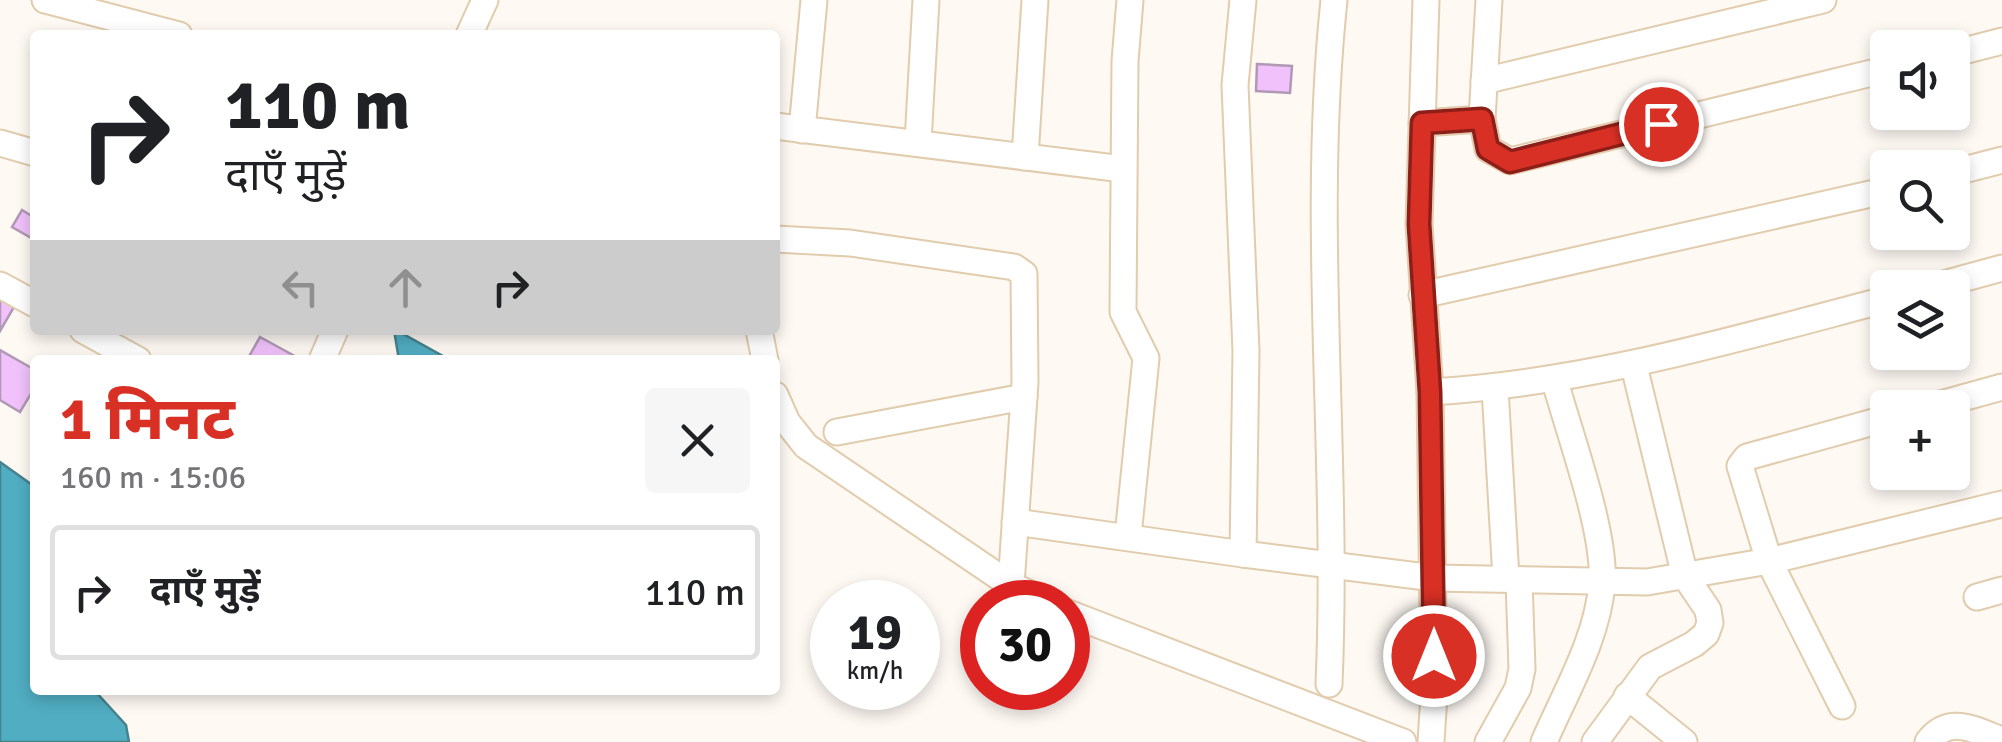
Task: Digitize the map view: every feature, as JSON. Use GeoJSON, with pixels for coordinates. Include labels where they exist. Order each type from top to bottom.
{"type":"FeatureCollection","features":[{"type":"Feature","properties":{"kind":"street"},"geometry":{"type":"LineString","coordinates":[[45,0],[161,30]]}},
{"type":"Feature","properties":{"kind":"street"},"geometry":{"type":"LineString","coordinates":[[471,30],[485,0]]}},
{"type":"Feature","properties":{"kind":"street"},"geometry":{"type":"LineString","coordinates":[[802,130],[814,0]]}},
{"type":"Feature","properties":{"kind":"street"},"geometry":{"type":"LineString","coordinates":[[918,142],[926,0]]}},
{"type":"Feature","properties":{"kind":"street"},"geometry":{"type":"LineString","coordinates":[[1025,157],[1035,0]]}},
{"type":"Feature","properties":{"kind":"street"},"geometry":{"type":"LineString","coordinates":[[1128,536],[1146,358],[1124,312],[1123,170],[1130,0]]}},
{"type":"Feature","properties":{"kind":"street"},"geometry":{"type":"LineString","coordinates":[[1243,0],[1234,85],[1246,351],[1243,554]]}},
{"type":"Feature","properties":{"kind":"street"},"geometry":{"type":"LineString","coordinates":[[1329,684],[1334,565],[1324,144],[1334,0]]}},
{"type":"Feature","properties":{"kind":"street"},"geometry":{"type":"LineString","coordinates":[[1426,0],[1422,295],[1430,392],[1434,578],[1431,742]]}},
{"type":"Feature","properties":{"kind":"street"},"geometry":{"type":"LineString","coordinates":[[1489,0],[1482,119],[1488,149],[1510,162],[1870,73]]}},
{"type":"Feature","properties":{"kind":"street"},"geometry":{"type":"LineString","coordinates":[[1484,82],[1823,0]]}},
{"type":"Feature","properties":{"kind":"street"},"geometry":{"type":"LineString","coordinates":[[1970,50],[2002,42]]}},
{"type":"Feature","properties":{"kind":"street"},"geometry":{"type":"LineString","coordinates":[[1422,123],[1482,119]]}},
{"type":"Feature","properties":{"kind":"street"},"geometry":{"type":"LineString","coordinates":[[780,127],[1123,170]]}},
{"type":"Feature","properties":{"kind":"street"},"geometry":{"type":"LineString","coordinates":[[0,143],[30,151]]}},
{"type":"Feature","properties":{"kind":"street"},"geometry":{"type":"LineString","coordinates":[[1970,168],[2002,160]]}},
{"type":"Feature","properties":{"kind":"street"},"geometry":{"type":"LineString","coordinates":[[1422,295],[1870,194]]}},
{"type":"Feature","properties":{"kind":"street"},"geometry":{"type":"LineString","coordinates":[[780,239],[920,252],[1019,270],[1024,279],[1024,397],[1011,580]]}},
{"type":"Feature","properties":{"kind":"street"},"geometry":{"type":"LineString","coordinates":[[1970,277],[2002,268]]}},
{"type":"Feature","properties":{"kind":"street"},"geometry":{"type":"LineString","coordinates":[[0,285],[30,301]]}},
{"type":"Feature","properties":{"kind":"street"},"geometry":{"type":"LineString","coordinates":[[1430,392],[1554,381],[1634,366],[1870,303]]}},
{"type":"Feature","properties":{"kind":"street"},"geometry":{"type":"LineString","coordinates":[[92,335],[129,355]]}},
{"type":"Feature","properties":{"kind":"street"},"geometry":{"type":"LineString","coordinates":[[1595,742],[1650,667],[1706,634],[1708,610],[1685,576],[1634,366]]}},
{"type":"Feature","properties":{"kind":"street"},"geometry":{"type":"LineString","coordinates":[[1544,742],[1593,627],[1603,582],[1596,535],[1554,381]]}},
{"type":"Feature","properties":{"kind":"street"},"geometry":{"type":"LineString","coordinates":[[1970,395],[2002,386]]}},
{"type":"Feature","properties":{"kind":"street"},"geometry":{"type":"LineString","coordinates":[[1488,742],[1518,688],[1522,669],[1494,388]]}},
{"type":"Feature","properties":{"kind":"street"},"geometry":{"type":"LineString","coordinates":[[838,432],[1024,397]]}},
{"type":"Feature","properties":{"kind":"street"},"geometry":{"type":"LineString","coordinates":[[780,406],[806,446],[1004,580]]}},
{"type":"Feature","properties":{"kind":"street"},"geometry":{"type":"LineString","coordinates":[[1842,706],[1769,561],[1740,472],[1742,460],[1870,423]]}},
{"type":"Feature","properties":{"kind":"street"},"geometry":{"type":"LineString","coordinates":[[1015,522],[1434,578],[1647,582],[1769,561],[2002,504]]}},
{"type":"Feature","properties":{"kind":"street"},"geometry":{"type":"LineString","coordinates":[[1090,621],[1402,742]]}},
{"type":"Feature","properties":{"kind":"street"},"geometry":{"type":"LineString","coordinates":[[1627,696],[1684,742]]}},
{"type":"Feature","properties":{"kind":"street"},"geometry":{"type":"LineString","coordinates":[[1928,742],[1943,727],[1958,724],[2002,740]]}},
{"type":"Feature","properties":{"kind":"water"},"geometry":{"type":"Polygon","coordinates":[[[395,335],[405,335],[441,355],[398,355],[395,335]]]}},
{"type":"Feature","properties":{"kind":"water"},"geometry":{"type":"Polygon","coordinates":[[[0,462],[30,483],[30,695],[99,695],[126,725],[129,742],[0,742],[0,462]]]}},
{"type":"Feature","properties":{"kind":"building"},"geometry":{"type":"Polygon","coordinates":[[[1257,64],[1292,66],[1290,93],[1256,91],[1257,64]]]}},
{"type":"Feature","properties":{"kind":"building"},"geometry":{"type":"Polygon","coordinates":[[[22,210],[30,215],[30,237],[12,227],[22,210]]]}},
{"type":"Feature","properties":{"kind":"building"},"geometry":{"type":"Polygon","coordinates":[[[0,299],[14,307],[0,331],[0,299]]]}},
{"type":"Feature","properties":{"kind":"building"},"geometry":{"type":"Polygon","coordinates":[[[260,337],[293,355],[250,355],[260,337]]]}},
{"type":"Feature","properties":{"kind":"building"},"geometry":{"type":"Polygon","coordinates":[[[0,350],[30,367],[30,395],[20,412],[0,400],[0,350]]]}},
{"type":"Feature","properties":{"kind":"route"},"geometry":{"type":"LineString","coordinates":[[1434,656],[1430,392],[1419,224],[1422,123],[1482,119],[1488,149],[1510,162],[1661,124]]}}]}
